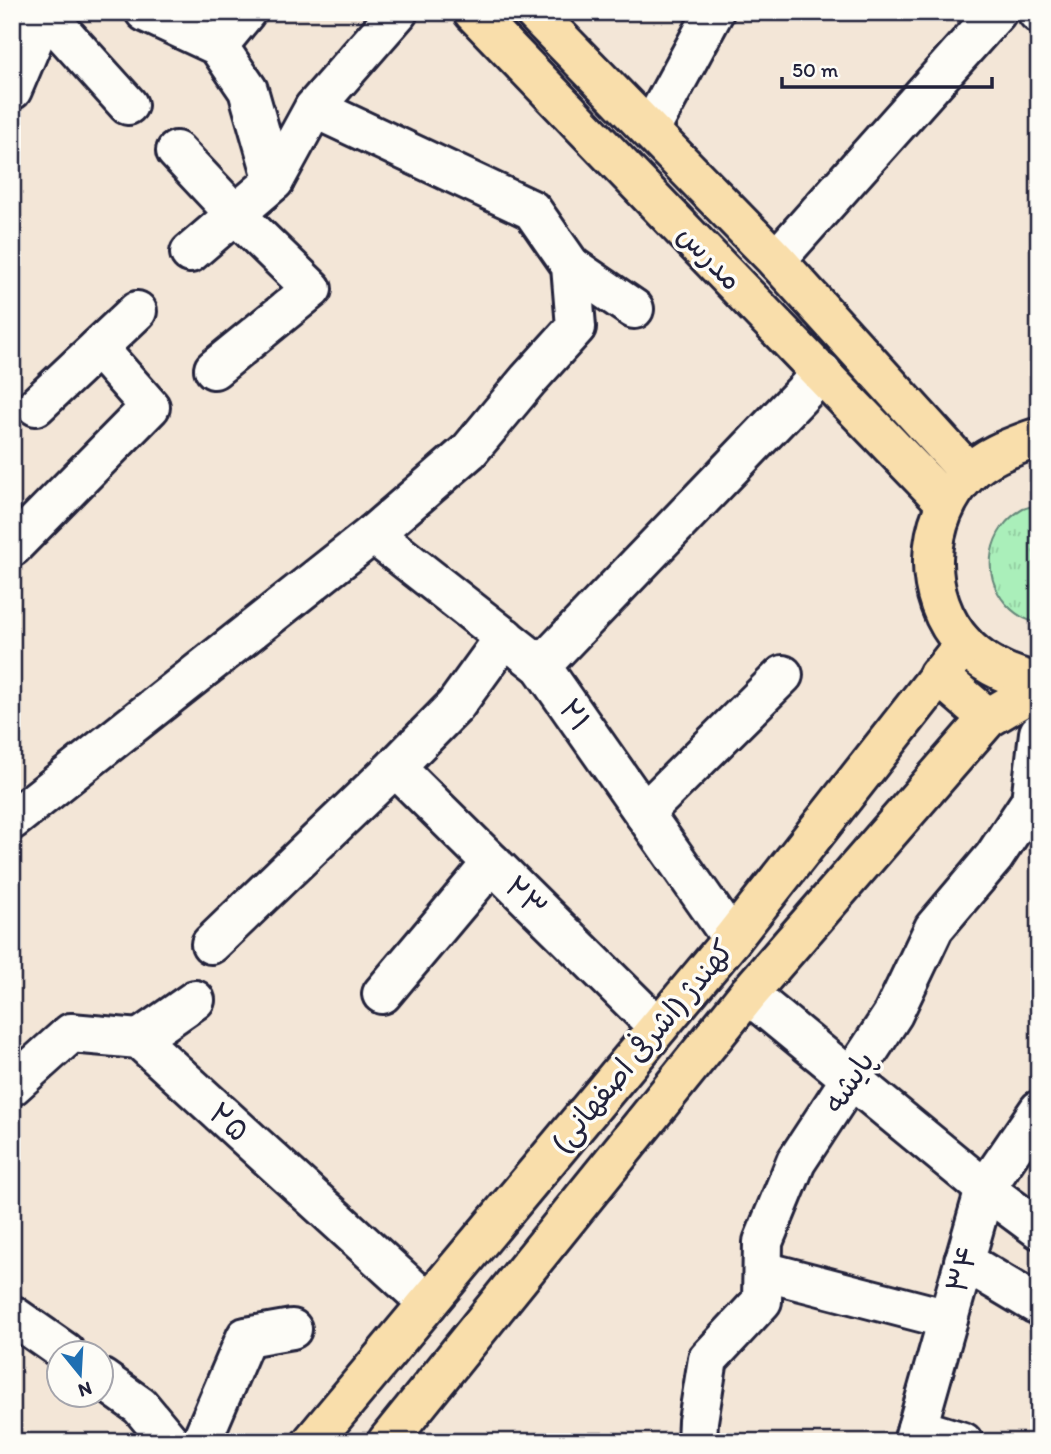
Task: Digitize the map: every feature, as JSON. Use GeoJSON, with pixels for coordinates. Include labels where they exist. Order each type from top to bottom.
{"type":"FeatureCollection","features":[{"type":"Feature","properties":{"kind":"main road","name":"مدرس"},"geometry":{"type":"LineString","coordinates":[[473,12],[947,503]]}},
{"type":"Feature","properties":{"kind":"main road","name":"مدرس"},"geometry":{"type":"LineString","coordinates":[[538,14],[776,260],[969,472]]}},
{"type":"Feature","properties":{"kind":"main road"},"geometry":{"type":"LineString","coordinates":[[1039,439],[999,451],[969,472],[947,503],[933,544],[933,579],[944,614],[964,644],[987,664],[1039,685]]}},
{"type":"Feature","properties":{"kind":"main road","name":"کهندژ (اشرفی اصفهانی)"},"geometry":{"type":"LineString","coordinates":[[312,1442],[732,939],[964,644]]}},
{"type":"Feature","properties":{"kind":"main road"},"geometry":{"type":"LineString","coordinates":[[938,675],[988,718]]}},
{"type":"Feature","properties":{"kind":"main road","name":"کهندژ (اشرفی اصفهانی)"},"geometry":{"type":"LineString","coordinates":[[387,1442],[748,994],[988,718],[1039,685]]}},
{"type":"Feature","properties":{"kind":"street"},"geometry":{"type":"LineString","coordinates":[[218,46],[246,12]]}},
{"type":"Feature","properties":{"kind":"street"},"geometry":{"type":"LineString","coordinates":[[190,253],[274,181],[314,108],[398,12]]}},
{"type":"Feature","properties":{"kind":"street"},"geometry":{"type":"LineString","coordinates":[[650,130],[714,12]]}},
{"type":"Feature","properties":{"kind":"street"},"geometry":{"type":"LineString","coordinates":[[776,260],[998,12]]}},
{"type":"Feature","properties":{"kind":"street"},"geometry":{"type":"LineString","coordinates":[[12,90],[45,13],[128,104]]}},
{"type":"Feature","properties":{"kind":"street"},"geometry":{"type":"LineString","coordinates":[[167,17],[218,46],[248,90],[274,181]]}},
{"type":"Feature","properties":{"kind":"street"},"geometry":{"type":"LineString","coordinates":[[314,108],[532,210],[571,267],[634,309]]}},
{"type":"Feature","properties":{"kind":"street"},"geometry":{"type":"LineString","coordinates":[[176,151],[235,214],[312,289],[214,369]]}},
{"type":"Feature","properties":{"kind":"street"},"geometry":{"type":"LineString","coordinates":[[12,820],[373,534],[469,451],[576,327],[571,267]]}},
{"type":"Feature","properties":{"kind":"street"},"geometry":{"type":"LineString","coordinates":[[36,406],[137,311]]}},
{"type":"Feature","properties":{"kind":"street"},"geometry":{"type":"LineString","coordinates":[[12,547],[150,407],[98,348]]}},
{"type":"Feature","properties":{"kind":"street"},"geometry":{"type":"LineString","coordinates":[[541,666],[822,373]]}},
{"type":"Feature","properties":{"kind":"street","name":"۲۱"},"geometry":{"type":"LineString","coordinates":[[373,534],[541,666],[732,939]]}},
{"type":"Feature","properties":{"kind":"street"},"geometry":{"type":"LineString","coordinates":[[211,944],[455,706],[505,637]]}},
{"type":"Feature","properties":{"kind":"street"},"geometry":{"type":"LineString","coordinates":[[644,813],[783,675]]}},
{"type":"Feature","properties":{"kind":"street","name":"پایشه"},"geometry":{"type":"LineString","coordinates":[[697,1442],[708,1359],[762,1301],[764,1241],[796,1162],[893,1014],[934,928],[994,858],[1031,801],[1039,733]]}},
{"type":"Feature","properties":{"kind":"street","name":"۲۳"},"geometry":{"type":"LineString","coordinates":[[395,767],[657,1027]]}},
{"type":"Feature","properties":{"kind":"street"},"geometry":{"type":"LineString","coordinates":[[383,994],[492,863]]}},
{"type":"Feature","properties":{"kind":"street"},"geometry":{"type":"LineString","coordinates":[[748,994],[985,1189],[1039,1229]]}},
{"type":"Feature","properties":{"kind":"street"},"geometry":{"type":"LineString","coordinates":[[12,1086],[71,1033],[139,1039],[195,1000]]}},
{"type":"Feature","properties":{"kind":"street","name":"۲۵"},"geometry":{"type":"LineString","coordinates":[[139,1039],[428,1303]]}},
{"type":"Feature","properties":{"kind":"street","name":"۳۴"},"geometry":{"type":"LineString","coordinates":[[915,1435],[985,1189],[1039,1110]]}},
{"type":"Feature","properties":{"kind":"street"},"geometry":{"type":"LineString","coordinates":[[964,1261],[1036,1304]]}},
{"type":"Feature","properties":{"kind":"street"},"geometry":{"type":"LineString","coordinates":[[763,1271],[948,1319]]}},
{"type":"Feature","properties":{"kind":"street"},"geometry":{"type":"LineString","coordinates":[[12,1315],[46,1339]]}},
{"type":"Feature","properties":{"kind":"street"},"geometry":{"type":"LineString","coordinates":[[201,1442],[246,1338],[292,1329]]}},
{"type":"Feature","properties":{"kind":"street"},"geometry":{"type":"LineString","coordinates":[[116,1389],[140,1406],[170,1442]]}},
{"type":"Feature","properties":{"kind":"street"},"geometry":{"type":"LineString","coordinates":[[915,1435],[963,1442]]}},
{"type":"Feature","properties":{"kind":"green space"},"geometry":{"type":"Polygon","coordinates":[[[1039,504],[1039,623],[1021,616],[1006,604],[993,580],[991,566],[995,540],[1002,528],[1011,517],[1023,509],[1039,504]]]}}]}
